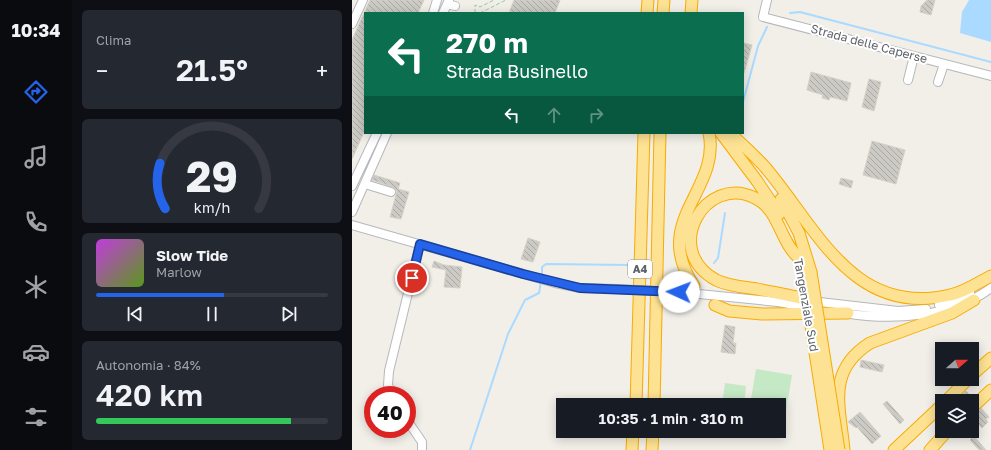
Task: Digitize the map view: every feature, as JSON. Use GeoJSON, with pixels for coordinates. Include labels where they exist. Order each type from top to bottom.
{"type":"FeatureCollection","features":[{"type":"Feature","properties":{"kind":"highway"},"geometry":{"type":"LineString","coordinates":[[647,12],[648,0]]}},
{"type":"Feature","properties":{"kind":"highway"},"geometry":{"type":"LineString","coordinates":[[663,12],[664,0]]}},
{"type":"Feature","properties":{"kind":"highway"},"geometry":{"type":"LineString","coordinates":[[684,0],[684,12]]}},
{"type":"Feature","properties":{"kind":"highway"},"geometry":{"type":"LineString","coordinates":[[691,12],[692,0]]}},
{"type":"Feature","properties":{"kind":"highway","name":"A4"},"geometry":{"type":"LineString","coordinates":[[635,398],[644,134]]}},
{"type":"Feature","properties":{"kind":"highway","name":"A4"},"geometry":{"type":"LineString","coordinates":[[654,398],[660,134]]}},
{"type":"Feature","properties":{"kind":"highway"},"geometry":{"type":"LineString","coordinates":[[694,286],[681,262],[679,240],[685,214],[706,168],[711,142],[709,134]]}},
{"type":"Feature","properties":{"kind":"highway","name":"Tangenziale Sud"},"geometry":{"type":"LineString","coordinates":[[722,134],[772,201],[787,227],[799,258],[807,273],[830,450]]}},
{"type":"Feature","properties":{"kind":"highway"},"geometry":{"type":"LineString","coordinates":[[732,134],[765,167],[830,254],[844,268],[874,287],[892,295],[915,298],[932,298],[964,291],[991,278]]}},
{"type":"Feature","properties":{"kind":"highway","name":"Tangenziale Sud"},"geometry":{"type":"LineString","coordinates":[[732,134],[784,205],[799,233],[839,450]]}},
{"type":"Feature","properties":{"kind":"highway"},"geometry":{"type":"LineString","coordinates":[[799,258],[790,248],[775,218],[756,198],[740,193],[714,199],[702,209],[693,221],[690,232],[691,249],[698,266],[707,274],[724,283],[813,301]]}},
{"type":"Feature","properties":{"kind":"highway"},"geometry":{"type":"LineString","coordinates":[[657,257],[658,398]]}},
{"type":"Feature","properties":{"kind":"highway"},"geometry":{"type":"LineString","coordinates":[[844,450],[839,404],[842,372],[857,351],[884,337],[952,313],[974,300]]}},
{"type":"Feature","properties":{"kind":"highway"},"geometry":{"type":"LineString","coordinates":[[715,305],[729,311],[762,314],[848,313]]}},
{"type":"Feature","properties":{"kind":"highway"},"geometry":{"type":"LineString","coordinates":[[979,369],[991,358]]}},
{"type":"Feature","properties":{"kind":"highway"},"geometry":{"type":"LineString","coordinates":[[953,394],[961,386]]}},
{"type":"Feature","properties":{"kind":"highway"},"geometry":{"type":"LineString","coordinates":[[979,401],[991,390]]}},
{"type":"Feature","properties":{"kind":"highway"},"geometry":{"type":"LineString","coordinates":[[894,450],[935,412]]}},
{"type":"Feature","properties":{"kind":"highway"},"geometry":{"type":"LineString","coordinates":[[905,450],[935,413]]}},
{"type":"Feature","properties":{"kind":"highway"},"geometry":{"type":"LineString","coordinates":[[632,450],[633,438]]}},
{"type":"Feature","properties":{"kind":"highway"},"geometry":{"type":"LineString","coordinates":[[634,438],[635,450]]}},
{"type":"Feature","properties":{"kind":"highway"},"geometry":{"type":"LineString","coordinates":[[652,450],[653,438]]}},
{"type":"Feature","properties":{"kind":"highway"},"geometry":{"type":"LineString","coordinates":[[658,438],[658,450]]}},
{"type":"Feature","properties":{"kind":"highway"},"geometry":{"type":"LineString","coordinates":[[930,450],[941,438]]}},
{"type":"Feature","properties":{"kind":"street"},"geometry":{"type":"LineString","coordinates":[[352,24],[363,0]]}},
{"type":"Feature","properties":{"kind":"street"},"geometry":{"type":"LineString","coordinates":[[433,12],[437,0]]}},
{"type":"Feature","properties":{"kind":"street","name":"Strada delle Caperse"},"geometry":{"type":"LineString","coordinates":[[767,0],[763,17],[991,76]]}},
{"type":"Feature","properties":{"kind":"street"},"geometry":{"type":"LineString","coordinates":[[444,12],[450,3]]}},
{"type":"Feature","properties":{"kind":"street"},"geometry":{"type":"LineString","coordinates":[[908,80],[914,56]]}},
{"type":"Feature","properties":{"kind":"street"},"geometry":{"type":"LineString","coordinates":[[938,82],[944,64]]}},
{"type":"Feature","properties":{"kind":"street"},"geometry":{"type":"LineString","coordinates":[[352,186],[377,134]]}},
{"type":"Feature","properties":{"kind":"street"},"geometry":{"type":"LineString","coordinates":[[352,212],[387,134]]}},
{"type":"Feature","properties":{"kind":"street"},"geometry":{"type":"LineString","coordinates":[[365,184],[391,192]]}},
{"type":"Feature","properties":{"kind":"street"},"geometry":{"type":"LineString","coordinates":[[352,225],[555,283],[580,288],[679,292],[778,302],[848,313],[914,316],[944,310],[974,300],[991,288]]}},
{"type":"Feature","properties":{"kind":"street"},"geometry":{"type":"LineString","coordinates":[[388,386],[388,371],[420,244]]}},
{"type":"Feature","properties":{"kind":"street","name":"Tangenziale Sud"},"geometry":{"type":"LineString","coordinates":[[778,302],[813,301],[898,311],[928,308],[944,304],[967,295],[991,278]]}},
{"type":"Feature","properties":{"kind":"street"},"geometry":{"type":"LineString","coordinates":[[416,433],[422,442],[422,450]]}},
{"type":"Feature","properties":{"kind":"path"},"geometry":{"type":"LineString","coordinates":[[475,12],[475,5],[480,7],[494,0]]}},
{"type":"Feature","properties":{"kind":"path"},"geometry":{"type":"LineString","coordinates":[[482,12],[506,0]]}},
{"type":"Feature","properties":{"kind":"green space"},"geometry":{"type":"Polygon","coordinates":[[[756,369],[792,375],[786,411],[786,398],[751,398],[756,369]]]}},
{"type":"Feature","properties":{"kind":"green space"},"geometry":{"type":"Polygon","coordinates":[[[725,383],[746,386],[745,398],[723,398],[725,383]]]}},
{"type":"Feature","properties":{"kind":"water"},"geometry":{"type":"Polygon","coordinates":[[[969,0],[991,0],[991,42],[960,33],[962,12],[969,0]]]}},
{"type":"Feature","properties":{"kind":"building"},"geometry":{"type":"Polygon","coordinates":[[[370,0],[424,0],[418,12],[365,12],[370,0]]]}},
{"type":"Feature","properties":{"kind":"building"},"geometry":{"type":"Polygon","coordinates":[[[514,0],[560,0],[555,12],[509,12],[514,0]]]}},
{"type":"Feature","properties":{"kind":"building"},"geometry":{"type":"Polygon","coordinates":[[[927,0],[935,0],[931,15],[920,12],[921,6],[927,0]]]}},
{"type":"Feature","properties":{"kind":"building"},"geometry":{"type":"Polygon","coordinates":[[[364,13],[364,132],[352,159],[352,40],[364,13]]]}},
{"type":"Feature","properties":{"kind":"building"},"geometry":{"type":"Polygon","coordinates":[[[744,43],[752,45],[744,73],[744,43]]]}},
{"type":"Feature","properties":{"kind":"building"},"geometry":{"type":"Polygon","coordinates":[[[811,72],[851,83],[847,101],[830,97],[829,100],[822,98],[823,95],[807,90],[811,72]]]}},
{"type":"Feature","properties":{"kind":"building"},"geometry":{"type":"Polygon","coordinates":[[[869,79],[881,82],[874,111],[862,107],[869,79]]]}},
{"type":"Feature","properties":{"kind":"building"},"geometry":{"type":"Polygon","coordinates":[[[872,141],[905,150],[896,184],[863,175],[872,141]]]}},
{"type":"Feature","properties":{"kind":"building"},"geometry":{"type":"Polygon","coordinates":[[[374,175],[400,183],[398,189],[409,192],[401,219],[390,217],[397,191],[393,187],[372,180],[374,175]]]}},
{"type":"Feature","properties":{"kind":"building"},"geometry":{"type":"Polygon","coordinates":[[[841,178],[853,181],[851,188],[839,184],[841,178]]]}},
{"type":"Feature","properties":{"kind":"building"},"geometry":{"type":"Polygon","coordinates":[[[528,238],[540,242],[533,262],[521,259],[528,238]]]}},
{"type":"Feature","properties":{"kind":"building"},"geometry":{"type":"Polygon","coordinates":[[[434,261],[444,265],[462,267],[460,288],[444,287],[446,270],[432,267],[434,261]]]}},
{"type":"Feature","properties":{"kind":"building"},"geometry":{"type":"Polygon","coordinates":[[[725,325],[735,327],[733,343],[736,343],[735,354],[721,352],[725,325]]]}},
{"type":"Feature","properties":{"kind":"building"},"geometry":{"type":"Polygon","coordinates":[[[861,360],[884,365],[882,372],[860,367],[861,360]]]}},
{"type":"Feature","properties":{"kind":"building"},"geometry":{"type":"Polygon","coordinates":[[[887,401],[904,420],[900,424],[883,404],[887,401]]]}},
{"type":"Feature","properties":{"kind":"building"},"geometry":{"type":"Polygon","coordinates":[[[981,408],[989,417],[986,419],[988,422],[982,428],[979,425],[979,409],[981,408]]]}},
{"type":"Feature","properties":{"kind":"building"},"geometry":{"type":"Polygon","coordinates":[[[860,412],[881,436],[872,444],[857,427],[856,428],[848,422],[860,412]]]}},
{"type":"Feature","properties":{"kind":"building"},"geometry":{"type":"Polygon","coordinates":[[[972,438],[976,438],[986,450],[979,450],[970,440],[972,438]]]}},
{"type":"Feature","properties":{"kind":"waterway"},"geometry":{"type":"LineString","coordinates":[[790,13],[800,12],[991,62]]}},
{"type":"Feature","properties":{"kind":"waterway"},"geometry":{"type":"LineString","coordinates":[[744,98],[758,46],[767,27]]}},
{"type":"Feature","properties":{"kind":"waterway"},"geometry":{"type":"LineString","coordinates":[[714,263],[718,258],[725,213]]}},
{"type":"Feature","properties":{"kind":"waterway"},"geometry":{"type":"LineString","coordinates":[[542,277],[542,267],[546,264],[629,265]]}},
{"type":"Feature","properties":{"kind":"waterway"},"geometry":{"type":"LineString","coordinates":[[470,450],[508,334],[525,300],[539,293],[541,281]]}},
{"type":"Feature","properties":{"kind":"route"},"geometry":{"type":"LineString","coordinates":[[412,278],[420,244],[555,283],[580,288],[679,292]]}}]}
